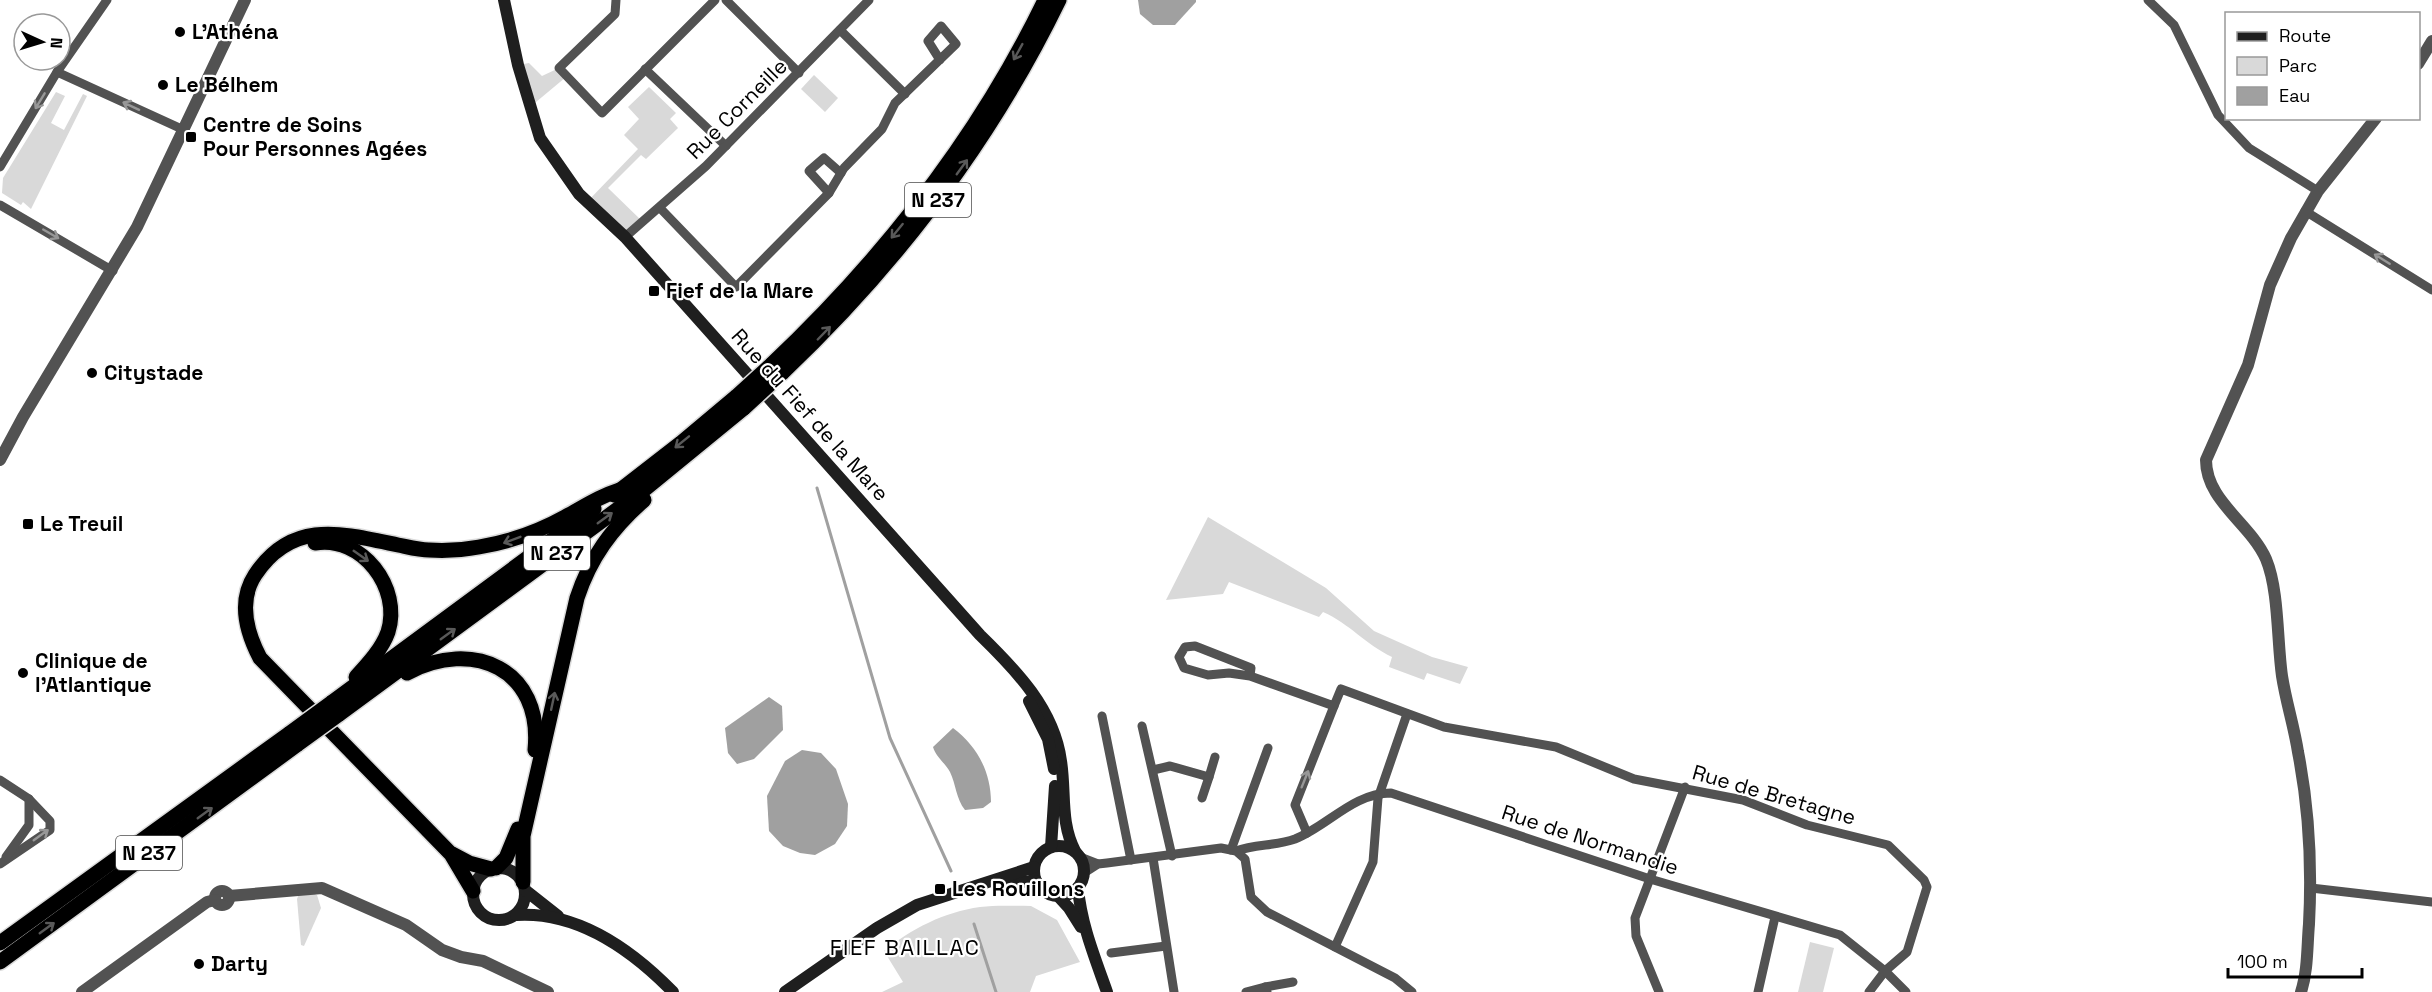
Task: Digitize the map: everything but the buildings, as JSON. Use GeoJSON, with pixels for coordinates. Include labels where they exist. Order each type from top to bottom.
{"type":"FeatureCollection","features":[{"type":"Feature","properties":{"kind":"highway","name":"N 237"},"geometry":{"type":"LineString","coordinates":[[776,369],[808,330],[873,261],[937,180],[1000,83],[1045,0]]}},
{"type":"Feature","properties":{"kind":"highway","name":"N 237"},"geometry":{"type":"LineString","coordinates":[[335,709],[367,694],[695,450],[776,369],[864,291],[931,210],[1000,110],[1038,43],[1059,0]]}},
{"type":"Feature","properties":{"kind":"highway","name":"N 237"},"geometry":{"type":"LineString","coordinates":[[0,962],[335,709],[681,443],[741,402]]}},
{"type":"Feature","properties":{"kind":"highway"},"geometry":{"type":"LineString","coordinates":[[524,886],[523,836],[571,617],[583,579],[609,535],[642,501],[670,478],[695,450]]}},
{"type":"Feature","properties":{"kind":"highway"},"geometry":{"type":"LineString","coordinates":[[473,891],[451,854],[260,658],[251,640],[246,619],[247,598],[253,578],[266,559],[284,544],[301,537],[336,533],[428,550],[466,549],[506,543],[564,518],[597,497],[622,489]]}},
{"type":"Feature","properties":{"kind":"highway"},"geometry":{"type":"LineString","coordinates":[[284,682],[260,638],[255,619],[255,601],[260,584],[271,566],[286,553],[302,546],[319,542],[335,543],[351,549],[366,558],[376,569],[387,586],[392,606],[388,631],[378,651],[335,709]]}},
{"type":"Feature","properties":{"kind":"highway"},"geometry":{"type":"LineString","coordinates":[[367,694],[423,664],[457,657],[492,664],[517,684],[527,698],[535,727],[535,750],[517,831],[506,858],[494,869],[470,863],[451,854]]}},
{"type":"Feature","properties":{"kind":"highway","name":"N 237"},"geometry":{"type":"LineString","coordinates":[[0,943],[294,739]]}},
{"type":"Feature","properties":{"kind":"main road","name":"Rue du Fief de la Mare"},"geometry":{"type":"LineString","coordinates":[[504,0],[518,65],[540,138],[579,194],[625,237],[1028,686],[1048,718],[1057,741],[1061,760],[1065,825],[1078,854]]}},
{"type":"Feature","properties":{"kind":"main road","name":"Rue du Fief de la Mare"},"geometry":{"type":"LineString","coordinates":[[980,635],[999,664],[1030,703],[1048,739],[1055,781],[1051,847]]}},
{"type":"Feature","properties":{"kind":"main road"},"geometry":{"type":"LineString","coordinates":[[1051,847],[1068,847],[1078,854],[1084,873],[1078,888],[1072,893],[1058,896],[1045,892],[1036,881],[1034,867],[1040,855],[1051,847]]}},
{"type":"Feature","properties":{"kind":"main road"},"geometry":{"type":"LineString","coordinates":[[785,992],[877,928],[917,905],[1034,867]]}},
{"type":"Feature","properties":{"kind":"main road"},"geometry":{"type":"LineString","coordinates":[[561,919],[536,900],[511,871],[494,869],[483,874],[476,882],[473,891],[476,906],[487,917],[502,920],[516,915],[533,914],[561,919],[597,934],[629,952],[673,992]]}},
{"type":"Feature","properties":{"kind":"main road"},"geometry":{"type":"LineString","coordinates":[[986,884],[1036,881]]}},
{"type":"Feature","properties":{"kind":"main road"},"geometry":{"type":"LineString","coordinates":[[516,915],[522,908],[524,886]]}},
{"type":"Feature","properties":{"kind":"main road"},"geometry":{"type":"LineString","coordinates":[[1078,888],[1090,944],[1107,992]]}},
{"type":"Feature","properties":{"kind":"main road"},"geometry":{"type":"LineString","coordinates":[[1058,896],[1069,908],[1090,944]]}},
{"type":"Feature","properties":{"kind":"street"},"geometry":{"type":"LineString","coordinates":[[72,50],[107,0]]}},
{"type":"Feature","properties":{"kind":"street"},"geometry":{"type":"LineString","coordinates":[[616,0],[615,14],[559,68],[602,113],[715,0]]}},
{"type":"Feature","properties":{"kind":"street"},"geometry":{"type":"LineString","coordinates":[[726,0],[799,73]]}},
{"type":"Feature","properties":{"kind":"street","name":"Rue Corneille"},"geometry":{"type":"LineString","coordinates":[[625,237],[660,208],[726,146],[869,0]]}},
{"type":"Feature","properties":{"kind":"street"},"geometry":{"type":"LineString","coordinates":[[2148,0],[2174,25],[2218,114],[2249,148],[2318,191]]}},
{"type":"Feature","properties":{"kind":"street"},"geometry":{"type":"LineString","coordinates":[[0,460],[23,417],[147,209],[241,2]]}},
{"type":"Feature","properties":{"kind":"street"},"geometry":{"type":"LineString","coordinates":[[840,30],[905,94]]}},
{"type":"Feature","properties":{"kind":"street"},"geometry":{"type":"LineString","coordinates":[[2420,61],[2432,41]]}},
{"type":"Feature","properties":{"kind":"street"},"geometry":{"type":"LineString","coordinates":[[660,208],[736,287],[829,193],[841,173],[882,129],[895,103],[940,60]]}},
{"type":"Feature","properties":{"kind":"street"},"geometry":{"type":"LineString","coordinates":[[645,69],[726,146]]}},
{"type":"Feature","properties":{"kind":"street"},"geometry":{"type":"LineString","coordinates":[[0,167],[57,72],[184,130]]}},
{"type":"Feature","properties":{"kind":"street"},"geometry":{"type":"LineString","coordinates":[[2301,992],[2306,972],[2311,888],[2307,805],[2282,676],[2272,584],[2266,560],[2258,544],[2213,489],[2206,474],[2206,460],[2248,365],[2270,285],[2306,211],[2318,191],[2374,120]]}},
{"type":"Feature","properties":{"kind":"street"},"geometry":{"type":"LineString","coordinates":[[829,193],[809,171],[824,158],[841,173]]}},
{"type":"Feature","properties":{"kind":"street"},"geometry":{"type":"LineString","coordinates":[[0,205],[112,271]]}},
{"type":"Feature","properties":{"kind":"street"},"geometry":{"type":"LineString","coordinates":[[2306,211],[2432,290]]}},
{"type":"Feature","properties":{"kind":"street"},"geometry":{"type":"LineString","coordinates":[[1250,676],[1251,668],[1195,646],[1185,647],[1179,657],[1184,668],[1208,675],[1229,673],[1250,676],[1334,706],[1295,805],[1307,833]]}},
{"type":"Feature","properties":{"kind":"street","name":"Rue de Bretagne"},"geometry":{"type":"LineString","coordinates":[[1334,706],[1341,689],[1444,727],[1556,747],[1634,779],[1743,800],[1807,825],[1888,845],[1924,880],[1927,887],[1907,952],[1885,971],[1869,992]]}},
{"type":"Feature","properties":{"kind":"street"},"geometry":{"type":"LineString","coordinates":[[1335,947],[1373,862],[1379,793],[1407,714]]}},
{"type":"Feature","properties":{"kind":"street"},"geometry":{"type":"LineString","coordinates":[[1102,716],[1131,860]]}},
{"type":"Feature","properties":{"kind":"street"},"geometry":{"type":"LineString","coordinates":[[1142,726],[1172,856]]}},
{"type":"Feature","properties":{"kind":"street"},"geometry":{"type":"LineString","coordinates":[[1233,850],[1268,748]]}},
{"type":"Feature","properties":{"kind":"street"},"geometry":{"type":"LineString","coordinates":[[1202,798],[1215,758]]}},
{"type":"Feature","properties":{"kind":"street"},"geometry":{"type":"LineString","coordinates":[[1153,770],[1170,766],[1209,777]]}},
{"type":"Feature","properties":{"kind":"street"},"geometry":{"type":"LineString","coordinates":[[0,780],[29,799],[50,821],[50,830],[0,864]]}},
{"type":"Feature","properties":{"kind":"street"},"geometry":{"type":"LineString","coordinates":[[1659,992],[1636,936],[1635,918],[1685,788]]}},
{"type":"Feature","properties":{"kind":"street"},"geometry":{"type":"LineString","coordinates":[[1084,873],[1098,864],[1286,842],[1307,833],[1358,801],[1379,793]]}},
{"type":"Feature","properties":{"kind":"street","name":"Rue de Normandie"},"geometry":{"type":"LineString","coordinates":[[1379,793],[1391,793],[1650,879],[1840,935],[1885,971],[1906,992]]}},
{"type":"Feature","properties":{"kind":"street"},"geometry":{"type":"LineString","coordinates":[[0,864],[29,825],[29,799]]}},
{"type":"Feature","properties":{"kind":"street"},"geometry":{"type":"LineString","coordinates":[[1254,846],[1245,859],[1251,897],[1267,912],[1395,978],[1412,992]]}},
{"type":"Feature","properties":{"kind":"street"},"geometry":{"type":"LineString","coordinates":[[1233,850],[1245,859]]}},
{"type":"Feature","properties":{"kind":"street"},"geometry":{"type":"LineString","coordinates":[[1078,854],[1098,864]]}},
{"type":"Feature","properties":{"kind":"street"},"geometry":{"type":"LineString","coordinates":[[1153,858],[1174,992]]}},
{"type":"Feature","properties":{"kind":"street"},"geometry":{"type":"LineString","coordinates":[[82,992],[207,902],[215,900],[218,905],[225,905],[229,902],[229,896],[322,888],[406,925],[442,950],[461,957],[483,961],[548,992]]}},
{"type":"Feature","properties":{"kind":"street"},"geometry":{"type":"LineString","coordinates":[[2311,888],[2432,902]]}},
{"type":"Feature","properties":{"kind":"street"},"geometry":{"type":"LineString","coordinates":[[1758,992],[1775,917]]}},
{"type":"Feature","properties":{"kind":"street"},"geometry":{"type":"LineString","coordinates":[[1111,953],[1166,946]]}},
{"type":"Feature","properties":{"kind":"street"},"geometry":{"type":"LineString","coordinates":[[1246,992],[1266,990],[1293,982]]}},
{"type":"Feature","properties":{"kind":"green space"},"geometry":{"type":"Polygon","coordinates":[[[529,63],[542,76],[559,68],[566,77],[530,107],[518,65],[529,63]]]}},
{"type":"Feature","properties":{"kind":"green space"},"geometry":{"type":"Polygon","coordinates":[[[814,75],[838,98],[825,112],[801,89],[814,75]]]}},
{"type":"Feature","properties":{"kind":"green space"},"geometry":{"type":"Polygon","coordinates":[[[649,87],[676,113],[670,119],[678,128],[646,159],[641,155],[608,188],[643,222],[625,237],[587,202],[638,149],[624,135],[639,119],[628,107],[649,87]]]}},
{"type":"Feature","properties":{"kind":"green space"},"geometry":{"type":"Polygon","coordinates":[[[56,92],[65,96],[51,123],[64,130],[83,94],[87,96],[31,209],[23,202],[21,205],[2,193],[3,178],[56,92]]]}},
{"type":"Feature","properties":{"kind":"green space"},"geometry":{"type":"Polygon","coordinates":[[[1208,517],[1326,588],[1374,631],[1432,657],[1468,667],[1460,684],[1427,673],[1424,680],[1389,667],[1392,657],[1333,617],[1323,612],[1319,617],[1229,582],[1223,594],[1166,600],[1208,517]]]}},
{"type":"Feature","properties":{"kind":"green space"},"geometry":{"type":"Polygon","coordinates":[[[299,894],[317,895],[321,908],[304,946],[301,945],[297,899],[299,894]]]}},
{"type":"Feature","properties":{"kind":"green space"},"geometry":{"type":"Polygon","coordinates":[[[992,906],[1031,906],[1057,920],[1080,962],[1036,976],[1030,992],[882,992],[903,982],[884,951],[917,929],[941,917],[967,909],[992,906]]]}},
{"type":"Feature","properties":{"kind":"green space"},"geometry":{"type":"Polygon","coordinates":[[[1810,942],[1834,948],[1823,992],[1798,992],[1810,942]]]}},
{"type":"Feature","properties":{"kind":"water"},"geometry":{"type":"Polygon","coordinates":[[[1138,0],[1196,0],[1196,2],[1175,25],[1153,25],[1140,14],[1138,0]]]}},
{"type":"Feature","properties":{"kind":"water"},"geometry":{"type":"Polygon","coordinates":[[[769,697],[782,706],[783,730],[754,759],[737,764],[728,753],[725,728],[769,697]]]}},
{"type":"Feature","properties":{"kind":"water"},"geometry":{"type":"Polygon","coordinates":[[[953,728],[976,751],[985,770],[991,802],[983,808],[965,810],[950,772],[933,747],[953,728]]]}},
{"type":"Feature","properties":{"kind":"water"},"geometry":{"type":"Polygon","coordinates":[[[802,750],[821,753],[836,769],[848,804],[847,826],[835,844],[815,855],[800,853],[783,846],[769,831],[767,796],[785,761],[802,750]]]}},
{"type":"Feature","properties":{"kind":"waterway"},"geometry":{"type":"LineString","coordinates":[[817,488],[890,738],[951,871]]}},
{"type":"Feature","properties":{"kind":"waterway"},"geometry":{"type":"LineString","coordinates":[[974,924],[996,992]]}},
{"type":"Feature","properties":{"kind":"place","name":"L'Athéna"},"geometry":{"type":"Point","coordinates":[180,32]}},
{"type":"Feature","properties":{"kind":"place","name":"Le Bélhem"},"geometry":{"type":"Point","coordinates":[163,85]}},
{"type":"Feature","properties":{"kind":"place","name":"Centre de Soins Pour Personnes Agées"},"geometry":{"type":"Point","coordinates":[191,137]}},
{"type":"Feature","properties":{"kind":"place","name":"Fief de la Mare"},"geometry":{"type":"Point","coordinates":[654,291]}},
{"type":"Feature","properties":{"kind":"place","name":"Citystade"},"geometry":{"type":"Point","coordinates":[92,373]}},
{"type":"Feature","properties":{"kind":"place","name":"Le Treuil"},"geometry":{"type":"Point","coordinates":[28,524]}},
{"type":"Feature","properties":{"kind":"place","name":"Clinique de l'Atlantique"},"geometry":{"type":"Point","coordinates":[23,673]}},
{"type":"Feature","properties":{"kind":"place","name":"Les Rouillons"},"geometry":{"type":"Point","coordinates":[940,889]}},
{"type":"Feature","properties":{"kind":"place","name":"Darty"},"geometry":{"type":"Point","coordinates":[199,964]}},
{"type":"Feature","properties":{"kind":"district","name":"FIEF BAILLAC"},"geometry":{"type":"Point","coordinates":[905,947]}}]}
